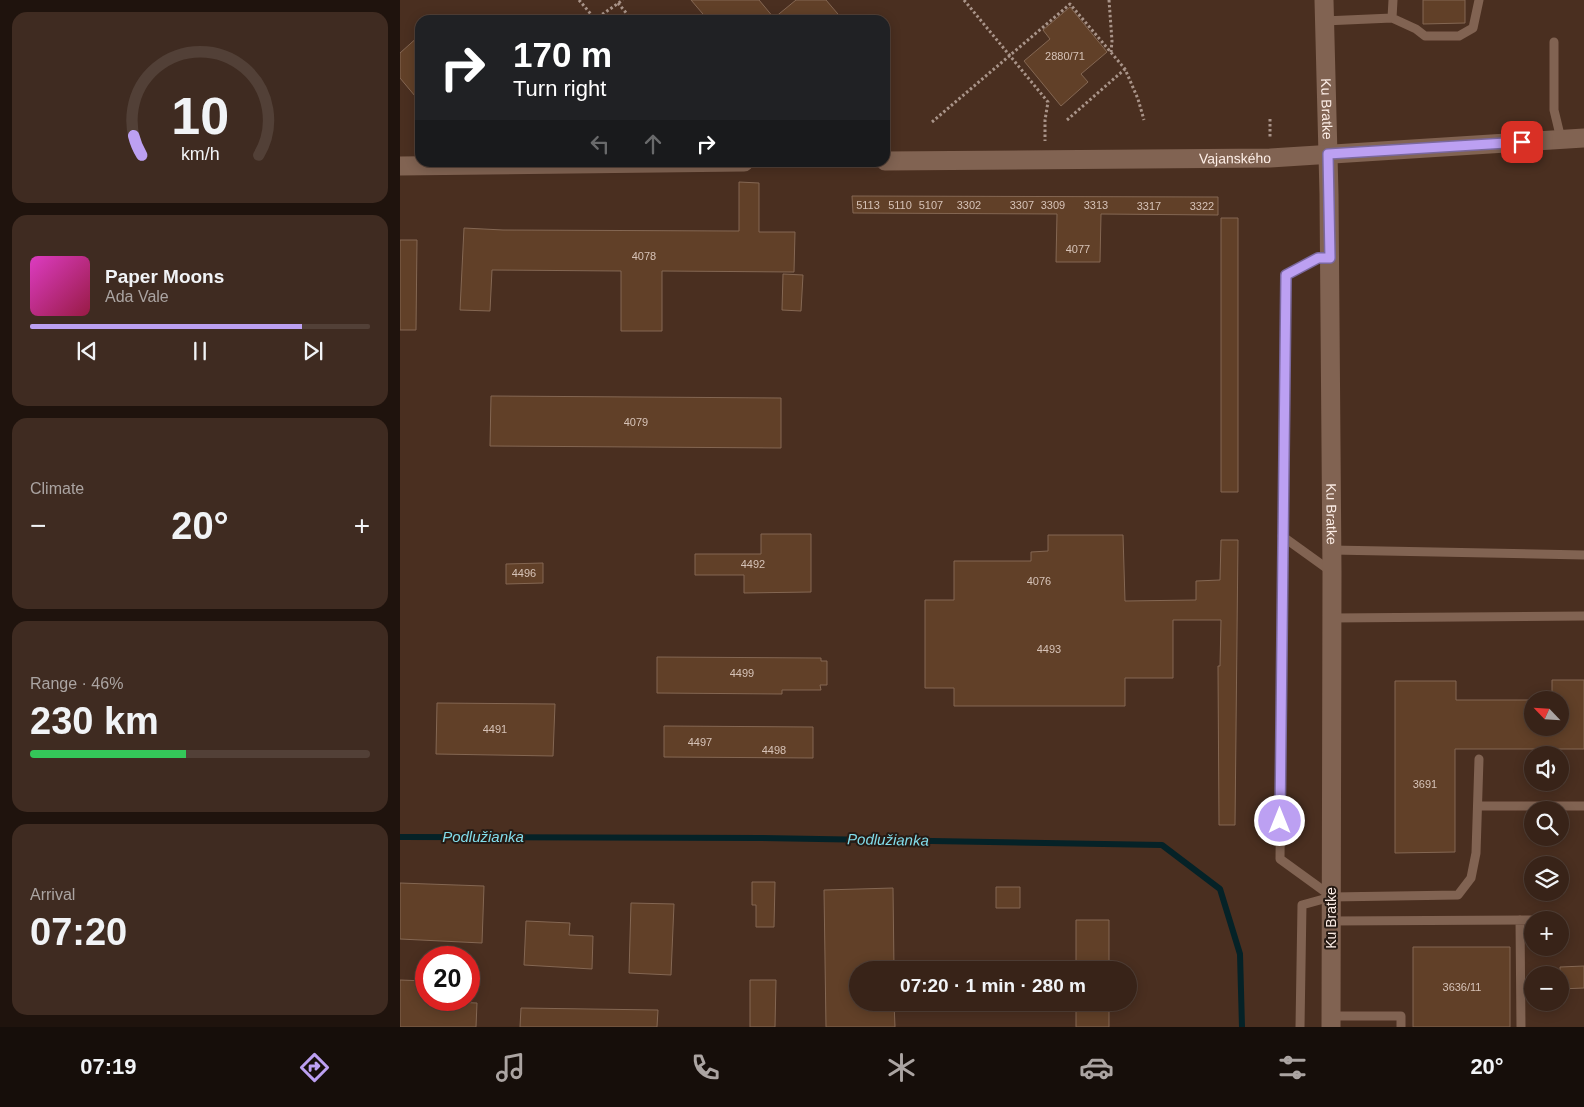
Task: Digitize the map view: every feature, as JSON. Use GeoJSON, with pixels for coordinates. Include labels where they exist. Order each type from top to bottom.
{"type":"FeatureCollection","features":[{"type":"Feature","properties":{"kind":"street","name":"Ku Bratke"},"geometry":{"type":"LineString","coordinates":[[1324,0],[1330,258],[1332,550],[1331,1021]]}},
{"type":"Feature","properties":{"kind":"street","name":"Vajanského"},"geometry":{"type":"LineString","coordinates":[[890,161],[1270,158],[1584,138]]}},
{"type":"Feature","properties":{"kind":"street"},"geometry":{"type":"LineString","coordinates":[[400,166],[415,166]]}},
{"type":"Feature","properties":{"kind":"lane"},"geometry":{"type":"LineString","coordinates":[[1392,18],[1393,0]]}},
{"type":"Feature","properties":{"kind":"lane"},"geometry":{"type":"LineString","coordinates":[[1324,21],[1392,18],[1416,29],[1425,36],[1459,36],[1473,28],[1479,0]]}},
{"type":"Feature","properties":{"kind":"lane"},"geometry":{"type":"LineString","coordinates":[[1554,42],[1554,110],[1561,139]]}},
{"type":"Feature","properties":{"kind":"lane"},"geometry":{"type":"LineString","coordinates":[[1330,258],[1318,258],[1286,275],[1280,860],[1331,896]]}},
{"type":"Feature","properties":{"kind":"lane"},"geometry":{"type":"LineString","coordinates":[[1282,536],[1332,572]]}},
{"type":"Feature","properties":{"kind":"lane"},"geometry":{"type":"LineString","coordinates":[[1332,550],[1584,555]]}},
{"type":"Feature","properties":{"kind":"lane"},"geometry":{"type":"LineString","coordinates":[[1332,618],[1584,616]]}},
{"type":"Feature","properties":{"kind":"lane"},"geometry":{"type":"LineString","coordinates":[[1300,1027],[1302,905],[1331,896],[1458,896],[1471,878],[1476,854],[1479,759]]}},
{"type":"Feature","properties":{"kind":"lane"},"geometry":{"type":"LineString","coordinates":[[1478,806],[1584,806]]}},
{"type":"Feature","properties":{"kind":"lane"},"geometry":{"type":"LineString","coordinates":[[1520,920],[1520,1027]]}},
{"type":"Feature","properties":{"kind":"lane"},"geometry":{"type":"LineString","coordinates":[[1331,921],[1524,920]]}},
{"type":"Feature","properties":{"kind":"lane"},"geometry":{"type":"LineString","coordinates":[[1331,1021],[1401,1016],[1401,1027]]}},
{"type":"Feature","properties":{"kind":"path"},"geometry":{"type":"LineString","coordinates":[[579,0],[591,15]]}},
{"type":"Feature","properties":{"kind":"path"},"geometry":{"type":"LineString","coordinates":[[602,15],[623,0]]}},
{"type":"Feature","properties":{"kind":"path"},"geometry":{"type":"LineString","coordinates":[[964,0],[1048,102],[1045,120]]}},
{"type":"Feature","properties":{"kind":"path"},"geometry":{"type":"LineString","coordinates":[[1109,0],[1111,52]]}},
{"type":"Feature","properties":{"kind":"path"},"geometry":{"type":"LineString","coordinates":[[618,3],[628,15]]}},
{"type":"Feature","properties":{"kind":"path"},"geometry":{"type":"LineString","coordinates":[[932,122],[1070,4],[1125,69],[1138,99],[1144,120]]}},
{"type":"Feature","properties":{"kind":"path"},"geometry":{"type":"LineString","coordinates":[[1067,120],[1125,69]]}},
{"type":"Feature","properties":{"kind":"path"},"geometry":{"type":"LineString","coordinates":[[1270,119],[1270,147]]}},
{"type":"Feature","properties":{"kind":"building"},"geometry":{"type":"Polygon","coordinates":[[[691,0],[759,0],[772,15],[704,15],[691,0]]]}},
{"type":"Feature","properties":{"kind":"building"},"geometry":{"type":"Polygon","coordinates":[[[796,0],[826,0],[839,15],[778,15],[796,0]]]}},
{"type":"Feature","properties":{"kind":"building"},"geometry":{"type":"Polygon","coordinates":[[[1423,0],[1465,0],[1465,23],[1423,24],[1423,0]]]}},
{"type":"Feature","properties":{"kind":"building"},"geometry":{"type":"Polygon","coordinates":[[[1070,7],[1107,52],[1081,74],[1088,82],[1061,106],[1024,61],[1050,39],[1043,30],[1070,7]]]}},
{"type":"Feature","properties":{"kind":"building"},"geometry":{"type":"Polygon","coordinates":[[[415,40],[415,96],[400,78],[400,53],[415,40]]]}},
{"type":"Feature","properties":{"kind":"building"},"geometry":{"type":"Polygon","coordinates":[[[739,182],[759,183],[759,232],[795,232],[794,272],[662,271],[662,331],[621,331],[621,271],[492,270],[490,311],[460,310],[464,228],[503,230],[739,231],[739,182]]]}},
{"type":"Feature","properties":{"kind":"building"},"geometry":{"type":"Polygon","coordinates":[[[852,196],[1218,197],[1218,215],[1101,214],[1100,262],[1056,262],[1057,214],[853,213],[852,196]]]}},
{"type":"Feature","properties":{"kind":"building"},"geometry":{"type":"Polygon","coordinates":[[[1221,218],[1238,218],[1238,492],[1221,492],[1221,218]]]}},
{"type":"Feature","properties":{"kind":"building"},"geometry":{"type":"Polygon","coordinates":[[[400,240],[417,240],[416,330],[400,330],[400,240]]]}},
{"type":"Feature","properties":{"kind":"building"},"geometry":{"type":"Polygon","coordinates":[[[783,274],[803,275],[801,311],[782,310],[783,274]]]}},
{"type":"Feature","properties":{"kind":"building"},"geometry":{"type":"Polygon","coordinates":[[[491,396],[781,398],[781,448],[490,446],[491,396]]]}},
{"type":"Feature","properties":{"kind":"building"},"geometry":{"type":"Polygon","coordinates":[[[761,534],[811,534],[811,592],[744,593],[744,575],[695,575],[695,554],[761,554],[761,534]]]}},
{"type":"Feature","properties":{"kind":"building"},"geometry":{"type":"Polygon","coordinates":[[[1048,535],[1123,535],[1125,601],[1196,600],[1196,581],[1220,580],[1221,540],[1238,540],[1235,825],[1219,825],[1218,666],[1220,666],[1221,620],[1173,620],[1173,678],[1125,678],[1125,706],[954,706],[954,688],[925,688],[925,600],[954,600],[954,561],[1031,561],[1031,552],[1048,551],[1048,535]]]}},
{"type":"Feature","properties":{"kind":"building"},"geometry":{"type":"Polygon","coordinates":[[[543,563],[543,583],[506,584],[506,564],[543,563]]]}},
{"type":"Feature","properties":{"kind":"building"},"geometry":{"type":"Polygon","coordinates":[[[657,657],[821,658],[821,661],[827,661],[827,685],[820,685],[821,690],[782,690],[782,694],[657,693],[657,657]]]}},
{"type":"Feature","properties":{"kind":"building"},"geometry":{"type":"Polygon","coordinates":[[[1552,680],[1584,680],[1584,749],[1569,749],[1569,746],[1524,746],[1524,749],[1455,749],[1455,852],[1395,853],[1395,681],[1456,681],[1456,700],[1524,700],[1524,736],[1569,736],[1569,691],[1552,691],[1552,680]]]}},
{"type":"Feature","properties":{"kind":"building"},"geometry":{"type":"Polygon","coordinates":[[[437,703],[555,704],[553,756],[436,754],[437,703]]]}},
{"type":"Feature","properties":{"kind":"building"},"geometry":{"type":"Polygon","coordinates":[[[664,726],[813,727],[813,758],[664,757],[664,726]]]}},
{"type":"Feature","properties":{"kind":"building"},"geometry":{"type":"Polygon","coordinates":[[[752,882],[775,882],[774,927],[756,927],[756,905],[752,905],[752,882]]]}},
{"type":"Feature","properties":{"kind":"building"},"geometry":{"type":"Polygon","coordinates":[[[400,883],[484,886],[482,943],[400,939],[400,883]]]}},
{"type":"Feature","properties":{"kind":"building"},"geometry":{"type":"Polygon","coordinates":[[[996,887],[1020,887],[1020,908],[996,908],[996,887]]]}},
{"type":"Feature","properties":{"kind":"building"},"geometry":{"type":"Polygon","coordinates":[[[893,888],[894,961],[849,961],[849,1011],[894,1011],[895,1027],[826,1027],[824,890],[893,888]]]}},
{"type":"Feature","properties":{"kind":"building"},"geometry":{"type":"Polygon","coordinates":[[[631,903],[674,904],[671,975],[629,973],[631,903]]]}},
{"type":"Feature","properties":{"kind":"building"},"geometry":{"type":"Polygon","coordinates":[[[1076,920],[1109,920],[1109,961],[1076,961],[1076,920]]]}},
{"type":"Feature","properties":{"kind":"building"},"geometry":{"type":"Polygon","coordinates":[[[526,921],[570,923],[569,935],[593,936],[592,969],[524,965],[526,921]]]}},
{"type":"Feature","properties":{"kind":"building"},"geometry":{"type":"Polygon","coordinates":[[[1413,947],[1510,947],[1510,1027],[1413,1027],[1413,947]]]}},
{"type":"Feature","properties":{"kind":"building"},"geometry":{"type":"Polygon","coordinates":[[[1584,966],[1584,988],[1569,989],[1569,967],[1584,966]]]}},
{"type":"Feature","properties":{"kind":"building"},"geometry":{"type":"Polygon","coordinates":[[[400,980],[415,981],[415,1011],[477,1011],[476,1027],[400,1027],[400,980]]]}},
{"type":"Feature","properties":{"kind":"building"},"geometry":{"type":"Polygon","coordinates":[[[750,980],[776,980],[775,1027],[750,1027],[750,980]]]}},
{"type":"Feature","properties":{"kind":"building"},"geometry":{"type":"Polygon","coordinates":[[[521,1008],[658,1010],[657,1027],[520,1027],[521,1008]]]}},
{"type":"Feature","properties":{"kind":"building"},"geometry":{"type":"Polygon","coordinates":[[[1076,1011],[1109,1011],[1109,1027],[1076,1027],[1076,1011]]]}},
{"type":"Feature","properties":{"kind":"waterway","name":"Podlužianka"},"geometry":{"type":"LineString","coordinates":[[400,837],[762,838],[1162,845],[1220,889],[1240,954],[1242,1027]]}},
{"type":"Feature","properties":{"kind":"route"},"geometry":{"type":"LineString","coordinates":[[1280,821],[1286,275],[1318,258],[1330,258],[1328,154],[1522,142]]}}]}
